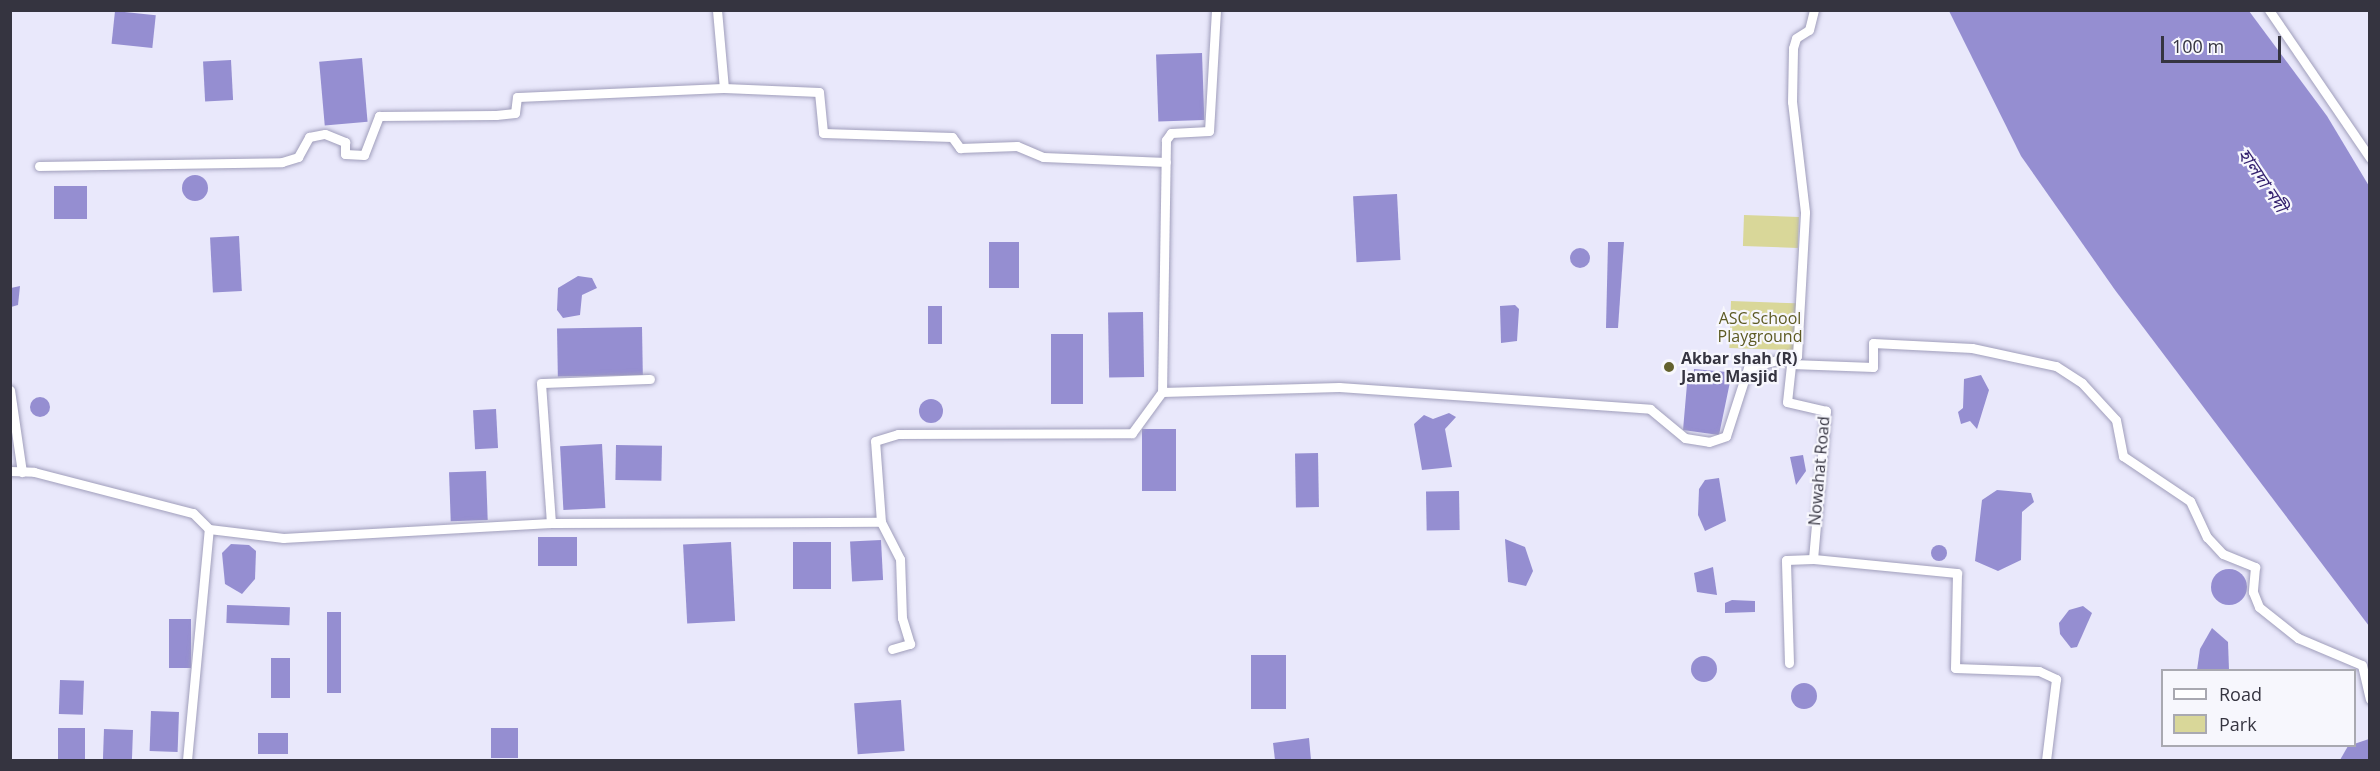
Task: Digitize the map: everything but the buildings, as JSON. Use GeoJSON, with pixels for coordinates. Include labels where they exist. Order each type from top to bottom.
{"type":"FeatureCollection","features":[{"type":"Feature","properties":{"kind":"street"},"geometry":{"type":"LineString","coordinates":[[717,10],[724,88]]}},
{"type":"Feature","properties":{"kind":"street"},"geometry":{"type":"LineString","coordinates":[[892,649],[910,644],[902,618],[900,559],[881,522],[876,441],[898,434],[1132,433],[1162,392],[1166,162],[1171,133],[1209,131],[1216,10]]}},
{"type":"Feature","properties":{"kind":"street","name":"Nowahat Road"},"geometry":{"type":"LineString","coordinates":[[1813,560],[1826,411],[1787,402],[1791,360],[1797,356],[1805,212],[1792,102],[1793,48],[1796,38],[1809,30],[1814,10]]}},
{"type":"Feature","properties":{"kind":"street"},"geometry":{"type":"LineString","coordinates":[[2269,10],[2370,158]]}},
{"type":"Feature","properties":{"kind":"street"},"geometry":{"type":"LineString","coordinates":[[39,166],[282,162],[298,157],[309,137],[325,134],[345,142],[345,154],[364,155],[379,116],[496,116],[516,113],[517,97],[724,88],[819,92],[823,133],[952,136],[960,148],[1017,146],[1043,157],[1166,162]]}},
{"type":"Feature","properties":{"kind":"street"},"geometry":{"type":"LineString","coordinates":[[1162,392],[1339,387],[1650,409],[1685,438],[1709,442],[1726,436],[1748,368],[1791,360],[1873,367],[1873,343],[1972,348],[2056,366],[2082,383],[2116,420],[2123,456],[2190,501],[2207,537],[2223,554],[2255,567],[2253,592],[2259,607],[2298,638],[2362,665],[2370,699]]}},
{"type":"Feature","properties":{"kind":"street"},"geometry":{"type":"LineString","coordinates":[[551,523],[541,383],[650,379]]}},
{"type":"Feature","properties":{"kind":"street"},"geometry":{"type":"LineString","coordinates":[[10,390],[22,472]]}},
{"type":"Feature","properties":{"kind":"street"},"geometry":{"type":"LineString","coordinates":[[10,471],[193,513],[209,529],[283,538],[551,523],[881,522]]}},
{"type":"Feature","properties":{"kind":"street"},"geometry":{"type":"LineString","coordinates":[[187,760],[209,529]]}},
{"type":"Feature","properties":{"kind":"street"},"geometry":{"type":"LineString","coordinates":[[1789,663],[1786,560],[1813,560],[1957,573],[1955,668],[2039,671],[2056,679],[2046,760]]}},
{"type":"Feature","properties":{"kind":"green space"},"geometry":{"type":"Polygon","coordinates":[[[1744,215],[1799,217],[1798,248],[1743,246],[1744,215]]]}},
{"type":"Feature","properties":{"kind":"green space","name":"ASC School Playground"},"geometry":{"type":"Polygon","coordinates":[[[1731,301],[1796,303],[1794,350],[1729,348],[1731,301]]]}},
{"type":"Feature","properties":{"kind":"water"},"geometry":{"type":"Polygon","coordinates":[[[115,11],[156,15],[152,48],[112,44],[115,11]]]}},
{"type":"Feature","properties":{"kind":"water","name":"হালদা নদী"},"geometry":{"type":"Polygon","coordinates":[[[1949,11],[2249,11],[2327,116],[2369,186],[2369,626],[2115,290],[2021,156],[1949,11]]]}},
{"type":"Feature","properties":{"kind":"water"},"geometry":{"type":"Polygon","coordinates":[[[1202,53],[1204,120],[1158,122],[1156,55],[1202,53]]]}},
{"type":"Feature","properties":{"kind":"water"},"geometry":{"type":"Polygon","coordinates":[[[362,58],[368,122],[325,126],[319,62],[362,58]]]}},
{"type":"Feature","properties":{"kind":"water"},"geometry":{"type":"Polygon","coordinates":[[[231,60],[233,100],[205,101],[203,61],[231,60]]]}},
{"type":"Feature","properties":{"kind":"water"},"geometry":{"type":"Polygon","coordinates":[[[195,175],[204,179],[208,188],[204,197],[195,201],[186,197],[182,188],[186,179],[195,175]]]}},
{"type":"Feature","properties":{"kind":"water"},"geometry":{"type":"Polygon","coordinates":[[[54,186],[87,186],[87,219],[54,219],[54,186]]]}},
{"type":"Feature","properties":{"kind":"water"},"geometry":{"type":"Polygon","coordinates":[[[1397,194],[1400,260],[1357,262],[1353,196],[1397,194]]]}},
{"type":"Feature","properties":{"kind":"water"},"geometry":{"type":"Polygon","coordinates":[[[239,236],[242,291],[213,292],[210,238],[239,236]]]}},
{"type":"Feature","properties":{"kind":"water"},"geometry":{"type":"Polygon","coordinates":[[[989,242],[1019,242],[1019,288],[989,288],[989,242]]]}},
{"type":"Feature","properties":{"kind":"water"},"geometry":{"type":"Polygon","coordinates":[[[1608,242],[1624,242],[1618,328],[1606,328],[1608,242]]]}},
{"type":"Feature","properties":{"kind":"water"},"geometry":{"type":"Polygon","coordinates":[[[1580,248],[1587,251],[1590,258],[1587,265],[1580,268],[1573,265],[1570,258],[1573,251],[1580,248]]]}},
{"type":"Feature","properties":{"kind":"water"},"geometry":{"type":"Polygon","coordinates":[[[578,276],[592,278],[597,288],[582,295],[580,315],[563,318],[557,310],[558,288],[578,276]]]}},
{"type":"Feature","properties":{"kind":"water"},"geometry":{"type":"Polygon","coordinates":[[[20,286],[18,305],[11,307],[11,288],[20,286]]]}},
{"type":"Feature","properties":{"kind":"water"},"geometry":{"type":"Polygon","coordinates":[[[1515,305],[1519,309],[1517,341],[1501,343],[1500,306],[1515,305]]]}},
{"type":"Feature","properties":{"kind":"water"},"geometry":{"type":"Polygon","coordinates":[[[928,306],[942,306],[942,344],[928,344],[928,306]]]}},
{"type":"Feature","properties":{"kind":"water"},"geometry":{"type":"Polygon","coordinates":[[[1143,312],[1144,377],[1109,378],[1108,313],[1143,312]]]}},
{"type":"Feature","properties":{"kind":"water"},"geometry":{"type":"Polygon","coordinates":[[[642,327],[643,375],[558,376],[557,328],[642,327]]]}},
{"type":"Feature","properties":{"kind":"water"},"geometry":{"type":"Polygon","coordinates":[[[1051,334],[1083,334],[1083,404],[1051,404],[1051,334]]]}},
{"type":"Feature","properties":{"kind":"water"},"geometry":{"type":"Polygon","coordinates":[[[1694,369],[1727,372],[1730,382],[1719,435],[1683,430],[1687,384],[1693,383],[1694,369]]]}},
{"type":"Feature","properties":{"kind":"water"},"geometry":{"type":"Polygon","coordinates":[[[1981,375],[1989,390],[1977,429],[1970,421],[1961,424],[1958,412],[1963,408],[1964,379],[1981,375]]]}},
{"type":"Feature","properties":{"kind":"water"},"geometry":{"type":"Polygon","coordinates":[[[40,397],[47,400],[50,407],[47,414],[40,417],[33,414],[30,407],[33,400],[40,397]]]}},
{"type":"Feature","properties":{"kind":"water"},"geometry":{"type":"Polygon","coordinates":[[[926,399],[936,399],[943,406],[943,416],[936,423],[926,423],[919,416],[919,406],[926,399]]]}},
{"type":"Feature","properties":{"kind":"water"},"geometry":{"type":"Polygon","coordinates":[[[496,409],[498,448],[475,449],[473,410],[496,409]]]}},
{"type":"Feature","properties":{"kind":"water"},"geometry":{"type":"Polygon","coordinates":[[[1449,413],[1456,417],[1445,429],[1452,467],[1422,470],[1414,424],[1424,415],[1433,419],[1449,413]]]}},
{"type":"Feature","properties":{"kind":"water"},"geometry":{"type":"Polygon","coordinates":[[[1142,429],[1176,429],[1176,491],[1142,491],[1142,429]]]}},
{"type":"Feature","properties":{"kind":"water"},"geometry":{"type":"Polygon","coordinates":[[[602,444],[605,508],[563,510],[560,446],[602,444]]]}},
{"type":"Feature","properties":{"kind":"water"},"geometry":{"type":"Polygon","coordinates":[[[616,445],[662,446],[661,481],[615,480],[616,445]]]}},
{"type":"Feature","properties":{"kind":"water"},"geometry":{"type":"Polygon","coordinates":[[[1295,453],[1318,453],[1319,507],[1296,507],[1295,453]]]}},
{"type":"Feature","properties":{"kind":"water"},"geometry":{"type":"Polygon","coordinates":[[[1803,455],[1806,471],[1796,485],[1790,457],[1803,455]]]}},
{"type":"Feature","properties":{"kind":"water"},"geometry":{"type":"Polygon","coordinates":[[[486,471],[488,520],[451,521],[449,472],[486,471]]]}},
{"type":"Feature","properties":{"kind":"water"},"geometry":{"type":"Polygon","coordinates":[[[1719,478],[1726,521],[1705,531],[1698,515],[1699,489],[1705,480],[1719,478]]]}},
{"type":"Feature","properties":{"kind":"water"},"geometry":{"type":"Polygon","coordinates":[[[1997,490],[2031,493],[2034,502],[2022,512],[2021,560],[1998,571],[1975,561],[1982,500],[1997,490]]]}},
{"type":"Feature","properties":{"kind":"water"},"geometry":{"type":"Polygon","coordinates":[[[1459,491],[1460,530],[1427,531],[1426,492],[1459,491]]]}},
{"type":"Feature","properties":{"kind":"water"},"geometry":{"type":"Polygon","coordinates":[[[538,537],[577,537],[577,566],[538,566],[538,537]]]}},
{"type":"Feature","properties":{"kind":"water"},"geometry":{"type":"Polygon","coordinates":[[[1505,539],[1525,547],[1533,571],[1526,586],[1508,582],[1505,539]]]}},
{"type":"Feature","properties":{"kind":"water"},"geometry":{"type":"Polygon","coordinates":[[[881,540],[883,580],[852,582],[850,542],[881,540]]]}},
{"type":"Feature","properties":{"kind":"water"},"geometry":{"type":"Polygon","coordinates":[[[731,542],[735,621],[687,623],[683,545],[731,542]]]}},
{"type":"Feature","properties":{"kind":"water"},"geometry":{"type":"Polygon","coordinates":[[[793,542],[831,542],[831,589],[793,589],[793,542]]]}},
{"type":"Feature","properties":{"kind":"water"},"geometry":{"type":"Polygon","coordinates":[[[231,544],[249,545],[256,551],[255,579],[242,594],[225,584],[222,553],[231,544]]]}},
{"type":"Feature","properties":{"kind":"water"},"geometry":{"type":"Polygon","coordinates":[[[1939,545],[1945,547],[1947,553],[1945,559],[1939,561],[1933,559],[1931,553],[1933,547],[1939,545]]]}},
{"type":"Feature","properties":{"kind":"water"},"geometry":{"type":"Polygon","coordinates":[[[1713,567],[1717,595],[1697,592],[1694,573],[1713,567]]]}},
{"type":"Feature","properties":{"kind":"water"},"geometry":{"type":"Polygon","coordinates":[[[2229,569],[2242,574],[2247,587],[2242,600],[2229,605],[2216,600],[2211,587],[2216,574],[2229,569]]]}},
{"type":"Feature","properties":{"kind":"water"},"geometry":{"type":"Polygon","coordinates":[[[1732,600],[1755,601],[1755,612],[1725,613],[1725,603],[1732,600]]]}},
{"type":"Feature","properties":{"kind":"water"},"geometry":{"type":"Polygon","coordinates":[[[227,605],[290,607],[289,625],[226,623],[227,605]]]}},
{"type":"Feature","properties":{"kind":"water"},"geometry":{"type":"Polygon","coordinates":[[[2083,606],[2092,613],[2077,647],[2071,648],[2060,634],[2059,623],[2069,610],[2083,606]]]}},
{"type":"Feature","properties":{"kind":"water"},"geometry":{"type":"Polygon","coordinates":[[[327,612],[341,612],[341,693],[327,693],[327,612]]]}},
{"type":"Feature","properties":{"kind":"water"},"geometry":{"type":"Polygon","coordinates":[[[169,619],[191,619],[191,668],[169,668],[169,619]]]}},
{"type":"Feature","properties":{"kind":"water"},"geometry":{"type":"Polygon","coordinates":[[[2212,628],[2228,642],[2229,669],[2197,669],[2200,649],[2212,628]]]}},
{"type":"Feature","properties":{"kind":"water"},"geometry":{"type":"Polygon","coordinates":[[[1251,655],[1286,655],[1286,709],[1251,709],[1251,655]]]}},
{"type":"Feature","properties":{"kind":"water"},"geometry":{"type":"Polygon","coordinates":[[[1704,656],[1713,660],[1717,669],[1713,678],[1704,682],[1695,678],[1691,669],[1695,660],[1704,656]]]}},
{"type":"Feature","properties":{"kind":"water"},"geometry":{"type":"Polygon","coordinates":[[[271,658],[290,658],[290,698],[271,698],[271,658]]]}},
{"type":"Feature","properties":{"kind":"water"},"geometry":{"type":"Polygon","coordinates":[[[60,680],[84,681],[83,715],[59,714],[60,680]]]}},
{"type":"Feature","properties":{"kind":"water"},"geometry":{"type":"Polygon","coordinates":[[[1804,683],[1813,687],[1817,696],[1813,705],[1804,709],[1795,705],[1791,696],[1795,687],[1804,683]]]}},
{"type":"Feature","properties":{"kind":"water"},"geometry":{"type":"Polygon","coordinates":[[[901,700],[905,751],[858,754],[854,703],[901,700]]]}},
{"type":"Feature","properties":{"kind":"water"},"geometry":{"type":"Polygon","coordinates":[[[151,711],[179,712],[178,752],[150,751],[151,711]]]}},
{"type":"Feature","properties":{"kind":"water"},"geometry":{"type":"Polygon","coordinates":[[[58,728],[85,728],[85,760],[58,760],[58,728]]]}},
{"type":"Feature","properties":{"kind":"water"},"geometry":{"type":"Polygon","coordinates":[[[491,728],[518,728],[518,758],[491,758],[491,728]]]}},
{"type":"Feature","properties":{"kind":"water"},"geometry":{"type":"Polygon","coordinates":[[[104,729],[133,730],[132,760],[103,760],[104,729]]]}},
{"type":"Feature","properties":{"kind":"water"},"geometry":{"type":"Polygon","coordinates":[[[258,733],[288,733],[288,754],[258,754],[258,733]]]}},
{"type":"Feature","properties":{"kind":"water"},"geometry":{"type":"Polygon","coordinates":[[[1309,738],[1311,760],[1275,760],[1273,743],[1309,738]]]}},
{"type":"Feature","properties":{"kind":"water"},"geometry":{"type":"Polygon","coordinates":[[[2369,739],[2369,760],[2340,760],[2347,747],[2356,747],[2356,743],[2369,739]]]}},
{"type":"Feature","properties":{"kind":"place","name":"Akbar shah (R) Jame Masjid"},"geometry":{"type":"Point","coordinates":[1669,367]}}]}
